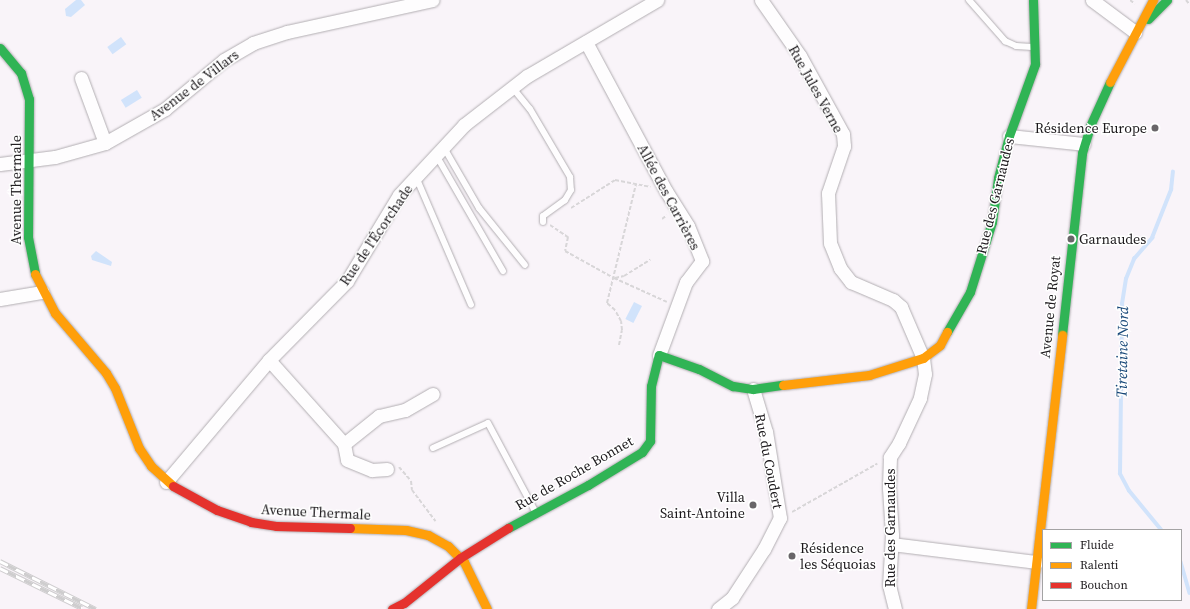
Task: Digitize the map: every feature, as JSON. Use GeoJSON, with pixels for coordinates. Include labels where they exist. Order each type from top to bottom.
{"type":"FeatureCollection","features":[{"type":"Feature","properties":{"kind":"main road","name":"Rue des Garnaudes"},"geometry":{"type":"LineString","coordinates":[[923,358],[940,345],[970,292],[992,222],[998,178],[1009,136],[1035,64],[1032,0]]}},
{"type":"Feature","properties":{"kind":"main road","name":"Avenue de Royat"},"geometry":{"type":"LineString","coordinates":[[1031,609],[1076,187],[1084,144],[1121,58],[1135,32],[1143,21],[1145,11],[1153,0]]}},
{"type":"Feature","properties":{"kind":"main road","name":"Avenue de Royat"},"geometry":{"type":"LineString","coordinates":[[1143,21],[1153,16],[1167,0]]}},
{"type":"Feature","properties":{"kind":"main road","name":"Avenue Thermale"},"geometry":{"type":"LineString","coordinates":[[0,48],[17,65],[27,89],[30,122],[29,249],[35,276],[42,292],[55,313],[106,373],[139,448],[166,482],[203,504],[251,522],[276,526],[406,530],[432,537],[448,546],[460,558],[473,577],[487,609]]}},
{"type":"Feature","properties":{"kind":"main road"},"geometry":{"type":"LineString","coordinates":[[659,355],[699,369],[732,386],[753,389],[827,378],[869,375],[923,358]]}},
{"type":"Feature","properties":{"kind":"main road","name":"Rue de Roche Bonnet"},"geometry":{"type":"LineString","coordinates":[[392,609],[404,603],[460,558],[535,512],[588,485],[642,452],[650,441],[651,386],[659,355]]}},
{"type":"Feature","properties":{"kind":"street","name":"Avenue de Villars"},"geometry":{"type":"LineString","coordinates":[[0,164],[64,156],[105,143],[166,109],[224,60],[253,43],[287,32],[433,0]]}},
{"type":"Feature","properties":{"kind":"street","name":"Rue de l'Écorchade"},"geometry":{"type":"LineString","coordinates":[[166,482],[269,360],[347,281],[399,195],[439,151],[482,109],[512,87],[657,0]]}},
{"type":"Feature","properties":{"kind":"street","name":"Rue Jules Verne"},"geometry":{"type":"LineString","coordinates":[[761,0],[800,56],[843,134],[844,146],[828,193],[830,243],[840,268],[851,282],[893,300],[901,307],[923,358]]}},
{"type":"Feature","properties":{"kind":"street"},"geometry":{"type":"LineString","coordinates":[[1092,0],[1135,32]]}},
{"type":"Feature","properties":{"kind":"street","name":"Allée des Carrières"},"geometry":{"type":"LineString","coordinates":[[586,42],[666,191],[688,226],[702,261],[686,282],[659,355]]}},
{"type":"Feature","properties":{"kind":"street"},"geometry":{"type":"LineString","coordinates":[[81,78],[105,143]]}},
{"type":"Feature","properties":{"kind":"street"},"geometry":{"type":"LineString","coordinates":[[1009,136],[1084,144]]}},
{"type":"Feature","properties":{"kind":"street"},"geometry":{"type":"LineString","coordinates":[[0,299],[42,292]]}},
{"type":"Feature","properties":{"kind":"street","name":"Rue des Garnaudes"},"geometry":{"type":"LineString","coordinates":[[895,609],[889,585],[892,544],[890,457],[899,443],[920,398],[925,374],[923,358]]}},
{"type":"Feature","properties":{"kind":"street"},"geometry":{"type":"LineString","coordinates":[[269,360],[344,444],[347,460],[372,470],[392,466]]}},
{"type":"Feature","properties":{"kind":"street","name":"Rue du Coudert"},"geometry":{"type":"LineString","coordinates":[[718,609],[732,598],[764,549],[780,518],[766,432],[753,389]]}},
{"type":"Feature","properties":{"kind":"street"},"geometry":{"type":"LineString","coordinates":[[344,444],[379,416],[405,410],[433,394]]}},
{"type":"Feature","properties":{"kind":"street"},"geometry":{"type":"LineString","coordinates":[[892,544],[1036,562]]}},
{"type":"Feature","properties":{"kind":"lane"},"geometry":{"type":"LineString","coordinates":[[970,0],[1005,41],[1016,46],[1034,47]]}},
{"type":"Feature","properties":{"kind":"lane"},"geometry":{"type":"LineString","coordinates":[[512,87],[530,109],[570,177],[571,190],[565,200],[542,216],[543,222]]}},
{"type":"Feature","properties":{"kind":"lane"},"geometry":{"type":"LineString","coordinates":[[439,151],[479,208],[526,265]]}},
{"type":"Feature","properties":{"kind":"lane"},"geometry":{"type":"LineString","coordinates":[[439,151],[503,270]]}},
{"type":"Feature","properties":{"kind":"lane"},"geometry":{"type":"LineString","coordinates":[[416,177],[471,306]]}},
{"type":"Feature","properties":{"kind":"lane"},"geometry":{"type":"LineString","coordinates":[[433,448],[488,423],[535,512]]}},
{"type":"Feature","properties":{"kind":"path"},"geometry":{"type":"LineString","coordinates":[[1186,0],[1190,6]]}},
{"type":"Feature","properties":{"kind":"path"},"geometry":{"type":"LineString","coordinates":[[565,211],[615,180],[636,184],[607,303],[615,310],[621,321],[622,330],[619,345]]}},
{"type":"Feature","properties":{"kind":"path"},"geometry":{"type":"LineString","coordinates":[[552,219],[546,223],[568,237],[565,251],[614,278],[662,300]]}},
{"type":"Feature","properties":{"kind":"path"},"geometry":{"type":"LineString","coordinates":[[614,278],[624,276],[650,260]]}},
{"type":"Feature","properties":{"kind":"path"},"geometry":{"type":"LineString","coordinates":[[780,518],[890,457]]}},
{"type":"Feature","properties":{"kind":"path"},"geometry":{"type":"LineString","coordinates":[[392,466],[411,481],[412,490],[438,526],[432,537]]}},
{"type":"Feature","properties":{"kind":"water"},"geometry":{"type":"Polygon","coordinates":[[[76,0],[81,0],[85,5],[71,17],[66,16],[65,9],[76,0]]]}},
{"type":"Feature","properties":{"kind":"water"},"geometry":{"type":"Polygon","coordinates":[[[121,37],[126,44],[113,54],[107,47],[121,37]]]}},
{"type":"Feature","properties":{"kind":"water"},"geometry":{"type":"Polygon","coordinates":[[[137,90],[142,98],[126,108],[121,100],[137,90]]]}},
{"type":"Feature","properties":{"kind":"water"},"geometry":{"type":"Polygon","coordinates":[[[96,251],[112,262],[111,266],[92,260],[91,256],[96,251]]]}},
{"type":"Feature","properties":{"kind":"water"},"geometry":{"type":"Polygon","coordinates":[[[634,302],[642,306],[633,323],[625,319],[634,302]]]}},
{"type":"Feature","properties":{"kind":"waterway","name":"Tiretaine Nord"},"geometry":{"type":"LineString","coordinates":[[1160,529],[1129,491],[1120,474],[1122,304],[1126,279],[1134,259],[1152,238],[1171,190],[1173,172]]}},
{"type":"Feature","properties":{"kind":"waterway","name":"Tiretaine Nord"},"geometry":{"type":"LineString","coordinates":[[1182,565],[1190,593]]}},
{"type":"Feature","properties":{"kind":"railway"},"geometry":{"type":"LineString","coordinates":[[0,561],[96,609]]}},
{"type":"Feature","properties":{"kind":"railway"},"geometry":{"type":"LineString","coordinates":[[0,568],[82,608]]}},
{"type":"Feature","properties":{"kind":"traffic: fast"},"geometry":{"type":"LineString","coordinates":[[947,332],[970,292],[992,222],[998,178],[1009,136],[1035,64],[1033,0]]}},
{"type":"Feature","properties":{"kind":"traffic: fast"},"geometry":{"type":"LineString","coordinates":[[1148,19],[1167,0]]}},
{"type":"Feature","properties":{"kind":"traffic: fast"},"geometry":{"type":"LineString","coordinates":[[0,48],[21,73],[29,99],[28,237],[35,274]]}},
{"type":"Feature","properties":{"kind":"traffic: fast"},"geometry":{"type":"LineString","coordinates":[[1062,335],[1082,153],[1090,126],[1110,82]]}},
{"type":"Feature","properties":{"kind":"traffic: fast"},"geometry":{"type":"LineString","coordinates":[[508,528],[588,485],[642,452],[650,441],[651,386],[659,355],[699,369],[733,386],[753,389],[783,385]]}},
{"type":"Feature","properties":{"kind":"traffic: slow"},"geometry":{"type":"LineString","coordinates":[[1110,82],[1153,0]]}},
{"type":"Feature","properties":{"kind":"traffic: slow"},"geometry":{"type":"LineString","coordinates":[[35,274],[55,313],[106,373],[115,388],[139,448],[151,466],[173,486]]}},
{"type":"Feature","properties":{"kind":"traffic: slow"},"geometry":{"type":"LineString","coordinates":[[783,385],[869,375],[923,358],[940,345],[947,332]]}},
{"type":"Feature","properties":{"kind":"traffic: slow"},"geometry":{"type":"LineString","coordinates":[[1031,609],[1062,335]]}},
{"type":"Feature","properties":{"kind":"traffic: slow"},"geometry":{"type":"LineString","coordinates":[[350,528],[406,530],[428,535],[448,546],[464,562],[487,609]]}},
{"type":"Feature","properties":{"kind":"traffic: jam"},"geometry":{"type":"LineString","coordinates":[[173,486],[217,510],[251,522],[276,526],[350,528]]}},
{"type":"Feature","properties":{"kind":"traffic: jam"},"geometry":{"type":"LineString","coordinates":[[392,609],[404,603],[460,558],[508,528]]}},
{"type":"Feature","properties":{"kind":"place","name":"Résidence Europe"},"geometry":{"type":"Point","coordinates":[1155,128]}},
{"type":"Feature","properties":{"kind":"place","name":"Garnaudes"},"geometry":{"type":"Point","coordinates":[1071,239]}},
{"type":"Feature","properties":{"kind":"place","name":"Villa Saint-Antoine"},"geometry":{"type":"Point","coordinates":[753,505]}},
{"type":"Feature","properties":{"kind":"place","name":"Résidence les Séquoias"},"geometry":{"type":"Point","coordinates":[792,556]}}]}
